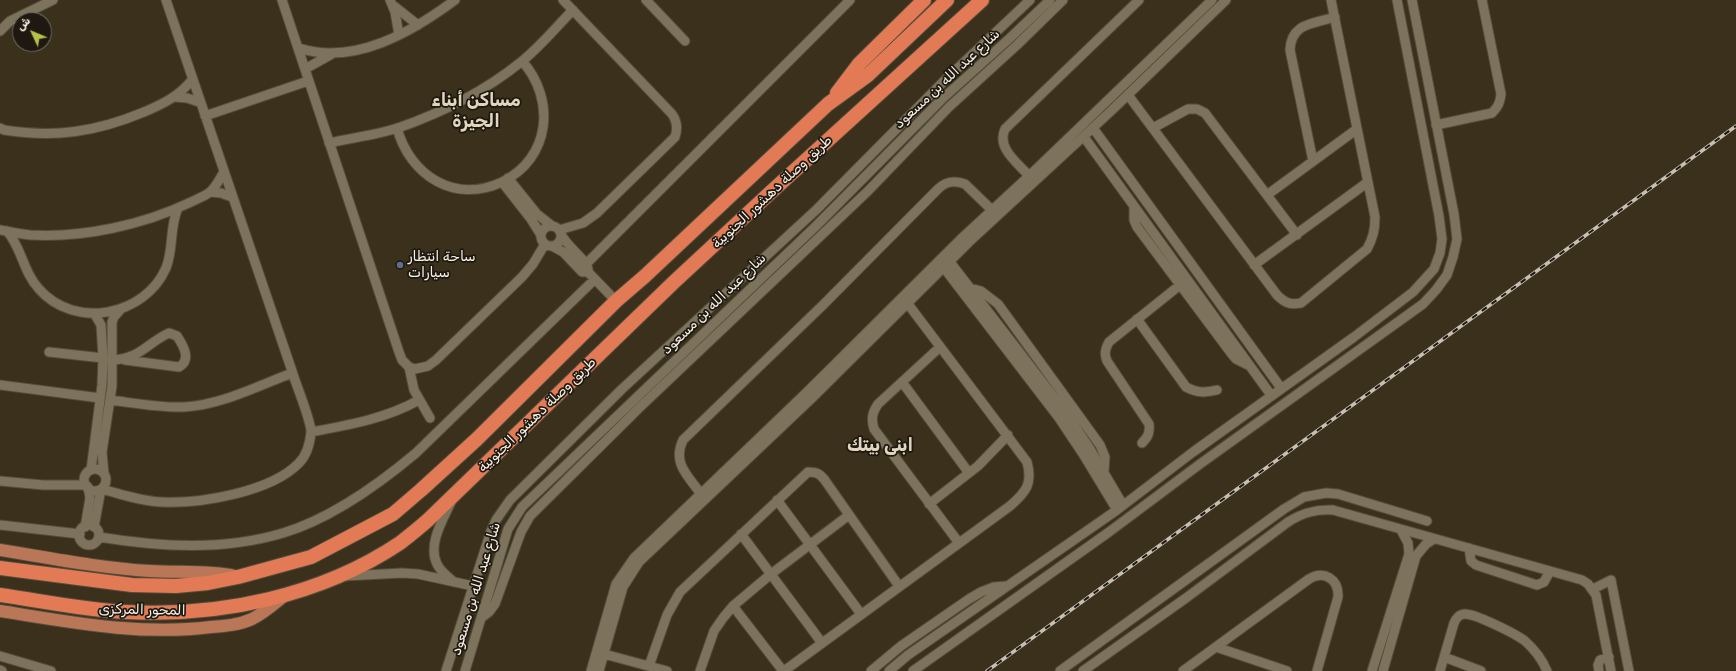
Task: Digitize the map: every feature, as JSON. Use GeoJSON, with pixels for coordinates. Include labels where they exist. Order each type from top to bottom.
{"type":"FeatureCollection","features":[{"type":"Feature","properties":{"kind":"highway"},"geometry":{"type":"LineString","coordinates":[[828,104],[859,64],[924,0]]}},
{"type":"Feature","properties":{"kind":"highway","name":"طريق وصلة دهشور الجنوبية"},"geometry":{"type":"LineString","coordinates":[[280,566],[311,557],[393,514],[477,439],[616,301],[645,276],[828,104],[868,75],[947,0]]}},
{"type":"Feature","properties":{"kind":"highway","name":"طريق وصلة دهشور الجنوبية"},"geometry":{"type":"LineString","coordinates":[[284,596],[336,576],[369,561],[400,543],[428,520],[674,282],[982,0]]}},
{"type":"Feature","properties":{"kind":"highway","name":"المحور المركزى"},"geometry":{"type":"LineString","coordinates":[[0,568],[132,585],[176,586],[208,583],[280,566]]}},
{"type":"Feature","properties":{"kind":"highway","name":"المحور المركزى"},"geometry":{"type":"LineString","coordinates":[[0,595],[104,610],[149,613],[217,609],[284,596]]}},
{"type":"Feature","properties":{"kind":"main road"},"geometry":{"type":"LineString","coordinates":[[0,550],[83,564],[151,571],[204,571],[238,577]]}},
{"type":"Feature","properties":{"kind":"main road","name":"طريق وصلة دهشور الجنوبية"},"geometry":{"type":"LineString","coordinates":[[0,611],[117,628],[183,630],[230,625],[245,621],[266,610],[284,596]]}},
{"type":"Feature","properties":{"kind":"street"},"geometry":{"type":"LineString","coordinates":[[0,31],[10,21],[53,0]]}},
{"type":"Feature","properties":{"kind":"street"},"geometry":{"type":"LineString","coordinates":[[0,481],[43,486],[87,486],[94,490],[101,489],[142,500],[160,502],[188,502],[228,495],[258,486],[292,470],[306,453],[311,432],[166,0]]}},
{"type":"Feature","properties":{"kind":"street"},"geometry":{"type":"LineString","coordinates":[[282,0],[294,40],[299,48],[308,81],[371,266],[398,352],[402,360],[409,367],[415,369],[428,366],[446,352],[528,270],[546,242],[545,227],[557,230],[583,223],[601,210],[676,137],[678,131],[672,114],[563,0]]}},
{"type":"Feature","properties":{"kind":"street"},"geometry":{"type":"LineString","coordinates":[[299,48],[315,52],[333,53],[368,47],[399,35],[418,25],[455,0]]}},
{"type":"Feature","properties":{"kind":"street"},"geometry":{"type":"LineString","coordinates":[[646,0],[685,41]]}},
{"type":"Feature","properties":{"kind":"street"},"geometry":{"type":"LineString","coordinates":[[505,180],[546,242],[563,252],[582,272],[850,0]]}},
{"type":"Feature","properties":{"kind":"street","name":"شارع عبد الله بن مسعود"},"geometry":{"type":"LineString","coordinates":[[446,671],[490,532],[502,510],[512,498],[576,434],[816,210],[943,82],[1030,0]]}},
{"type":"Feature","properties":{"kind":"street","name":"شارع عبد الله بن مسعود"},"geometry":{"type":"LineString","coordinates":[[465,671],[504,540],[513,519],[528,500],[832,210],[942,99],[1013,42],[1050,0]]}},
{"type":"Feature","properties":{"kind":"street"},"geometry":{"type":"LineString","coordinates":[[481,618],[489,612],[495,604],[521,532],[528,520],[624,423],[868,191],[1013,42],[1063,0]]}},
{"type":"Feature","properties":{"kind":"street"},"geometry":{"type":"LineString","coordinates":[[1029,176],[1003,145],[1002,137],[1005,129],[1139,0]]}},
{"type":"Feature","properties":{"kind":"street"},"geometry":{"type":"LineString","coordinates":[[675,524],[701,494],[751,451],[908,304],[916,290],[947,265],[1029,176],[1212,0]]}},
{"type":"Feature","properties":{"kind":"street"},"geometry":{"type":"LineString","coordinates":[[599,671],[615,602],[616,584],[627,566],[675,524],[916,290],[964,236],[995,213],[1093,128],[1226,0]]}},
{"type":"Feature","properties":{"kind":"street"},"geometry":{"type":"LineString","coordinates":[[1128,95],[1254,265],[1283,301],[1292,304],[1301,303],[1367,249],[1376,228],[1376,217],[1331,0]]}},
{"type":"Feature","properties":{"kind":"street"},"geometry":{"type":"LineString","coordinates":[[889,671],[908,655],[1120,507],[1192,452],[1354,337],[1413,292],[1434,269],[1440,253],[1442,238],[1439,216],[1397,0]]}},
{"type":"Feature","properties":{"kind":"street"},"geometry":{"type":"LineString","coordinates":[[913,671],[1423,304],[1436,290],[1447,275],[1454,257],[1457,239],[1412,0]]}},
{"type":"Feature","properties":{"kind":"street"},"geometry":{"type":"LineString","coordinates":[[1436,125],[1492,113],[1497,108],[1500,101],[1501,94],[1482,0]]}},
{"type":"Feature","properties":{"kind":"street"},"geometry":{"type":"LineString","coordinates":[[391,3],[418,25]]}},
{"type":"Feature","properties":{"kind":"street"},"geometry":{"type":"LineString","coordinates":[[391,3],[399,35]]}},
{"type":"Feature","properties":{"kind":"street"},"geometry":{"type":"LineString","coordinates":[[329,143],[396,128],[427,117],[467,97],[485,87],[522,61],[573,10]]}},
{"type":"Feature","properties":{"kind":"street"},"geometry":{"type":"LineString","coordinates":[[1313,162],[1290,50],[1291,39],[1297,30],[1335,17]]}},
{"type":"Feature","properties":{"kind":"street"},"geometry":{"type":"LineString","coordinates":[[305,69],[318,60],[333,53]]}},
{"type":"Feature","properties":{"kind":"street"},"geometry":{"type":"LineString","coordinates":[[1408,57],[1422,55]]}},
{"type":"Feature","properties":{"kind":"street"},"geometry":{"type":"LineString","coordinates":[[396,128],[400,142],[413,163],[431,178],[442,184],[454,188],[475,189],[505,180],[517,172],[532,156],[541,138],[545,118],[543,101],[538,84],[534,75],[522,61]]}},
{"type":"Feature","properties":{"kind":"street"},"geometry":{"type":"LineString","coordinates":[[1,130],[47,135],[94,129],[136,116],[175,97],[192,80]]}},
{"type":"Feature","properties":{"kind":"street"},"geometry":{"type":"LineString","coordinates":[[205,116],[308,81]]}},
{"type":"Feature","properties":{"kind":"street"},"geometry":{"type":"LineString","coordinates":[[175,97],[187,98],[199,102]]}},
{"type":"Feature","properties":{"kind":"street"},"geometry":{"type":"LineString","coordinates":[[942,99],[949,107]]}},
{"type":"Feature","properties":{"kind":"street"},"geometry":{"type":"LineString","coordinates":[[1104,104],[1111,111]]}},
{"type":"Feature","properties":{"kind":"street"},"geometry":{"type":"LineString","coordinates":[[1153,128],[1188,109],[1193,108],[1202,110],[1297,234]]}},
{"type":"Feature","properties":{"kind":"street"},"geometry":{"type":"LineString","coordinates":[[1093,128],[1281,388]]}},
{"type":"Feature","properties":{"kind":"street"},"geometry":{"type":"LineString","coordinates":[[1267,195],[1358,129]]}},
{"type":"Feature","properties":{"kind":"street"},"geometry":{"type":"LineString","coordinates":[[1084,136],[1271,396]]}},
{"type":"Feature","properties":{"kind":"street"},"geometry":{"type":"LineString","coordinates":[[3,231],[30,234],[55,234],[130,224],[178,208],[210,192],[224,172]]}},
{"type":"Feature","properties":{"kind":"street"},"geometry":{"type":"LineString","coordinates":[[505,180],[537,214],[557,230],[595,279],[616,301]]}},
{"type":"Feature","properties":{"kind":"street"},"geometry":{"type":"LineString","coordinates":[[701,494],[681,467],[679,449],[683,440],[829,300],[938,189],[948,182],[960,182],[970,188],[995,213]]}},
{"type":"Feature","properties":{"kind":"street"},"geometry":{"type":"LineString","coordinates":[[1254,265],[1368,182]]}},
{"type":"Feature","properties":{"kind":"street"},"geometry":{"type":"LineString","coordinates":[[210,192],[222,193],[232,197]]}},
{"type":"Feature","properties":{"kind":"street"},"geometry":{"type":"LineString","coordinates":[[1134,206],[1133,213],[1137,227],[1236,359],[1250,366]]}},
{"type":"Feature","properties":{"kind":"street"},"geometry":{"type":"LineString","coordinates":[[3,231],[16,244],[28,274],[45,296],[72,310],[94,313],[121,309],[143,298],[161,277],[169,260],[171,251],[171,229],[178,208]]}},
{"type":"Feature","properties":{"kind":"street"},"geometry":{"type":"LineString","coordinates":[[832,210],[840,218]]}},
{"type":"Feature","properties":{"kind":"street"},"geometry":{"type":"LineString","coordinates":[[154,216],[161,219],[171,229]]}},
{"type":"Feature","properties":{"kind":"street"},"geometry":{"type":"LineString","coordinates":[[546,242],[558,243],[557,230]]}},
{"type":"Feature","properties":{"kind":"street"},"geometry":{"type":"LineString","coordinates":[[19,252],[30,234]]}},
{"type":"Feature","properties":{"kind":"street"},"geometry":{"type":"LineString","coordinates":[[780,260],[787,268]]}},
{"type":"Feature","properties":{"kind":"street"},"geometry":{"type":"LineString","coordinates":[[947,265],[970,288],[1067,414],[1104,472],[1120,507]]}},
{"type":"Feature","properties":{"kind":"street"},"geometry":{"type":"LineString","coordinates":[[947,265],[1059,418],[1120,507]]}},
{"type":"Feature","properties":{"kind":"street"},"geometry":{"type":"LineString","coordinates":[[99,538],[153,545],[188,546],[222,544],[284,533],[336,509],[384,479],[416,453],[595,279]]}},
{"type":"Feature","properties":{"kind":"street"},"geometry":{"type":"LineString","coordinates":[[1142,443],[1147,438],[1150,431],[1149,424],[1107,361],[1105,348],[1108,342],[1180,285]]}},
{"type":"Feature","properties":{"kind":"street"},"geometry":{"type":"LineString","coordinates":[[733,606],[783,671],[1010,506],[1022,496],[1027,488],[1029,470],[1027,462],[908,304]]}},
{"type":"Feature","properties":{"kind":"street"},"geometry":{"type":"LineString","coordinates":[[91,470],[100,398],[108,359],[112,322],[114,317],[121,309]]}},
{"type":"Feature","properties":{"kind":"street"},"geometry":{"type":"LineString","coordinates":[[727,310],[734,317]]}},
{"type":"Feature","properties":{"kind":"street"},"geometry":{"type":"LineString","coordinates":[[0,525],[86,529],[99,532],[99,538],[94,544],[86,544],[82,542],[86,529],[101,489],[106,483],[102,452],[110,400],[108,359],[101,325],[94,313]]}},
{"type":"Feature","properties":{"kind":"street"},"geometry":{"type":"LineString","coordinates":[[1137,319],[1186,387],[1193,391],[1202,392],[1217,390]]}},
{"type":"Feature","properties":{"kind":"street"},"geometry":{"type":"LineString","coordinates":[[49,352],[179,367],[184,364],[186,354],[177,336],[169,332],[125,360]]}},
{"type":"Feature","properties":{"kind":"street"},"geometry":{"type":"LineString","coordinates":[[1354,337],[1362,348]]}},
{"type":"Feature","properties":{"kind":"street"},"geometry":{"type":"LineString","coordinates":[[940,347],[878,404],[873,411],[872,420],[874,429],[959,543]]}},
{"type":"Feature","properties":{"kind":"street"},"geometry":{"type":"LineString","coordinates":[[409,367],[414,390],[430,418]]}},
{"type":"Feature","properties":{"kind":"street"},"geometry":{"type":"LineString","coordinates":[[110,400],[165,407],[197,406],[216,401],[292,373]]}},
{"type":"Feature","properties":{"kind":"street"},"geometry":{"type":"LineString","coordinates":[[902,382],[969,473]]}},
{"type":"Feature","properties":{"kind":"street"},"geometry":{"type":"LineString","coordinates":[[0,385],[100,398]]}},
{"type":"Feature","properties":{"kind":"street"},"geometry":{"type":"LineString","coordinates":[[311,432],[379,418],[419,400]]}},
{"type":"Feature","properties":{"kind":"street"},"geometry":{"type":"LineString","coordinates":[[616,416],[624,423]]}},
{"type":"Feature","properties":{"kind":"street"},"geometry":{"type":"LineString","coordinates":[[576,434],[586,444]]}},
{"type":"Feature","properties":{"kind":"street"},"geometry":{"type":"LineString","coordinates":[[929,504],[969,473],[1008,435]]}},
{"type":"Feature","properties":{"kind":"street"},"geometry":{"type":"LineString","coordinates":[[1192,452],[1200,464]]}},
{"type":"Feature","properties":{"kind":"street"},"geometry":{"type":"LineString","coordinates":[[86,529],[90,498],[86,475],[91,470],[97,469],[104,474]]}},
{"type":"Feature","properties":{"kind":"street"},"geometry":{"type":"LineString","coordinates":[[649,666],[667,615],[680,592],[803,475],[808,472],[820,474],[824,479],[899,586]]}},
{"type":"Feature","properties":{"kind":"street"},"geometry":{"type":"LineString","coordinates":[[1060,671],[1284,509],[1304,497],[1315,494],[1338,494],[1427,521]]}},
{"type":"Feature","properties":{"kind":"street"},"geometry":{"type":"LineString","coordinates":[[454,495],[433,549],[435,560],[439,568],[455,583]]}},
{"type":"Feature","properties":{"kind":"street"},"geometry":{"type":"LineString","coordinates":[[777,500],[861,614]]}},
{"type":"Feature","properties":{"kind":"street"},"geometry":{"type":"LineString","coordinates":[[1382,525],[1387,509]]}},
{"type":"Feature","properties":{"kind":"street"},"geometry":{"type":"LineString","coordinates":[[1083,671],[1191,595],[1288,522],[1314,510],[1333,510],[1582,580],[1593,589],[1597,600],[1611,671]]}},
{"type":"Feature","properties":{"kind":"street"},"geometry":{"type":"LineString","coordinates":[[700,671],[714,631],[733,606],[809,544],[849,515]]}},
{"type":"Feature","properties":{"kind":"street"},"geometry":{"type":"LineString","coordinates":[[1383,671],[1413,555],[1401,530]]}},
{"type":"Feature","properties":{"kind":"street"},"geometry":{"type":"LineString","coordinates":[[1083,533],[1090,545]]}},
{"type":"Feature","properties":{"kind":"street"},"geometry":{"type":"LineString","coordinates":[[741,534],[822,643]]}},
{"type":"Feature","properties":{"kind":"street"},"geometry":{"type":"LineString","coordinates":[[1372,671],[1413,555],[1434,539]]}},
{"type":"Feature","properties":{"kind":"street"},"geometry":{"type":"LineString","coordinates":[[1469,548],[1471,561],[1476,566],[1537,585],[1544,582],[1550,571]]}},
{"type":"Feature","properties":{"kind":"street"},"geometry":{"type":"LineString","coordinates":[[336,576],[409,573],[473,586]]}},
{"type":"Feature","properties":{"kind":"street"},"geometry":{"type":"LineString","coordinates":[[1183,671],[1309,579],[1314,576],[1324,576],[1330,578],[1337,586],[1338,597],[1316,671]]}},
{"type":"Feature","properties":{"kind":"street"},"geometry":{"type":"LineString","coordinates":[[1593,589],[1611,580],[1629,671]]}},
{"type":"Feature","properties":{"kind":"street"},"geometry":{"type":"LineString","coordinates":[[1182,583],[1191,595]]}},
{"type":"Feature","properties":{"kind":"street"},"geometry":{"type":"LineString","coordinates":[[871,671],[901,646],[981,592],[994,587],[1008,586]]}},
{"type":"Feature","properties":{"kind":"street"},"geometry":{"type":"LineString","coordinates":[[591,671],[615,602]]}},
{"type":"Feature","properties":{"kind":"street"},"geometry":{"type":"LineString","coordinates":[[1440,671],[1455,620],[1462,615],[1470,615],[1505,629],[1524,640],[1539,656],[1547,671]]}},
{"type":"Feature","properties":{"kind":"street"},"geometry":{"type":"LineString","coordinates":[[1127,623],[1134,635]]}},
{"type":"Feature","properties":{"kind":"street"},"geometry":{"type":"LineString","coordinates":[[901,646],[908,655]]}},
{"type":"Feature","properties":{"kind":"street"},"geometry":{"type":"LineString","coordinates":[[1216,647],[1287,671]]}},
{"type":"Feature","properties":{"kind":"street"},"geometry":{"type":"LineString","coordinates":[[604,654],[667,671]]}},
{"type":"Feature","properties":{"kind":"street"},"geometry":{"type":"LineString","coordinates":[[0,656],[51,671]]}},
{"type":"Feature","properties":{"kind":"street"},"geometry":{"type":"LineString","coordinates":[[1444,657],[1481,671]]}},
{"type":"Feature","properties":{"kind":"street"},"geometry":{"type":"LineString","coordinates":[[1599,671],[1598,665],[1600,660],[1609,657]]}},
{"type":"Feature","properties":{"kind":"railway"},"geometry":{"type":"LineString","coordinates":[[987,671],[1736,126]]}},
{"type":"Feature","properties":{"kind":"place","name":"ساحة انتظار سيارات"},"geometry":{"type":"Point","coordinates":[400,265]}},
{"type":"Feature","properties":{"kind":"district","name":"مساكن أبناء الجيزة"},"geometry":{"type":"Point","coordinates":[476,111]}},
{"type":"Feature","properties":{"kind":"district","name":"ابنى بيتك"},"geometry":{"type":"Point","coordinates":[880,446]}}]}
